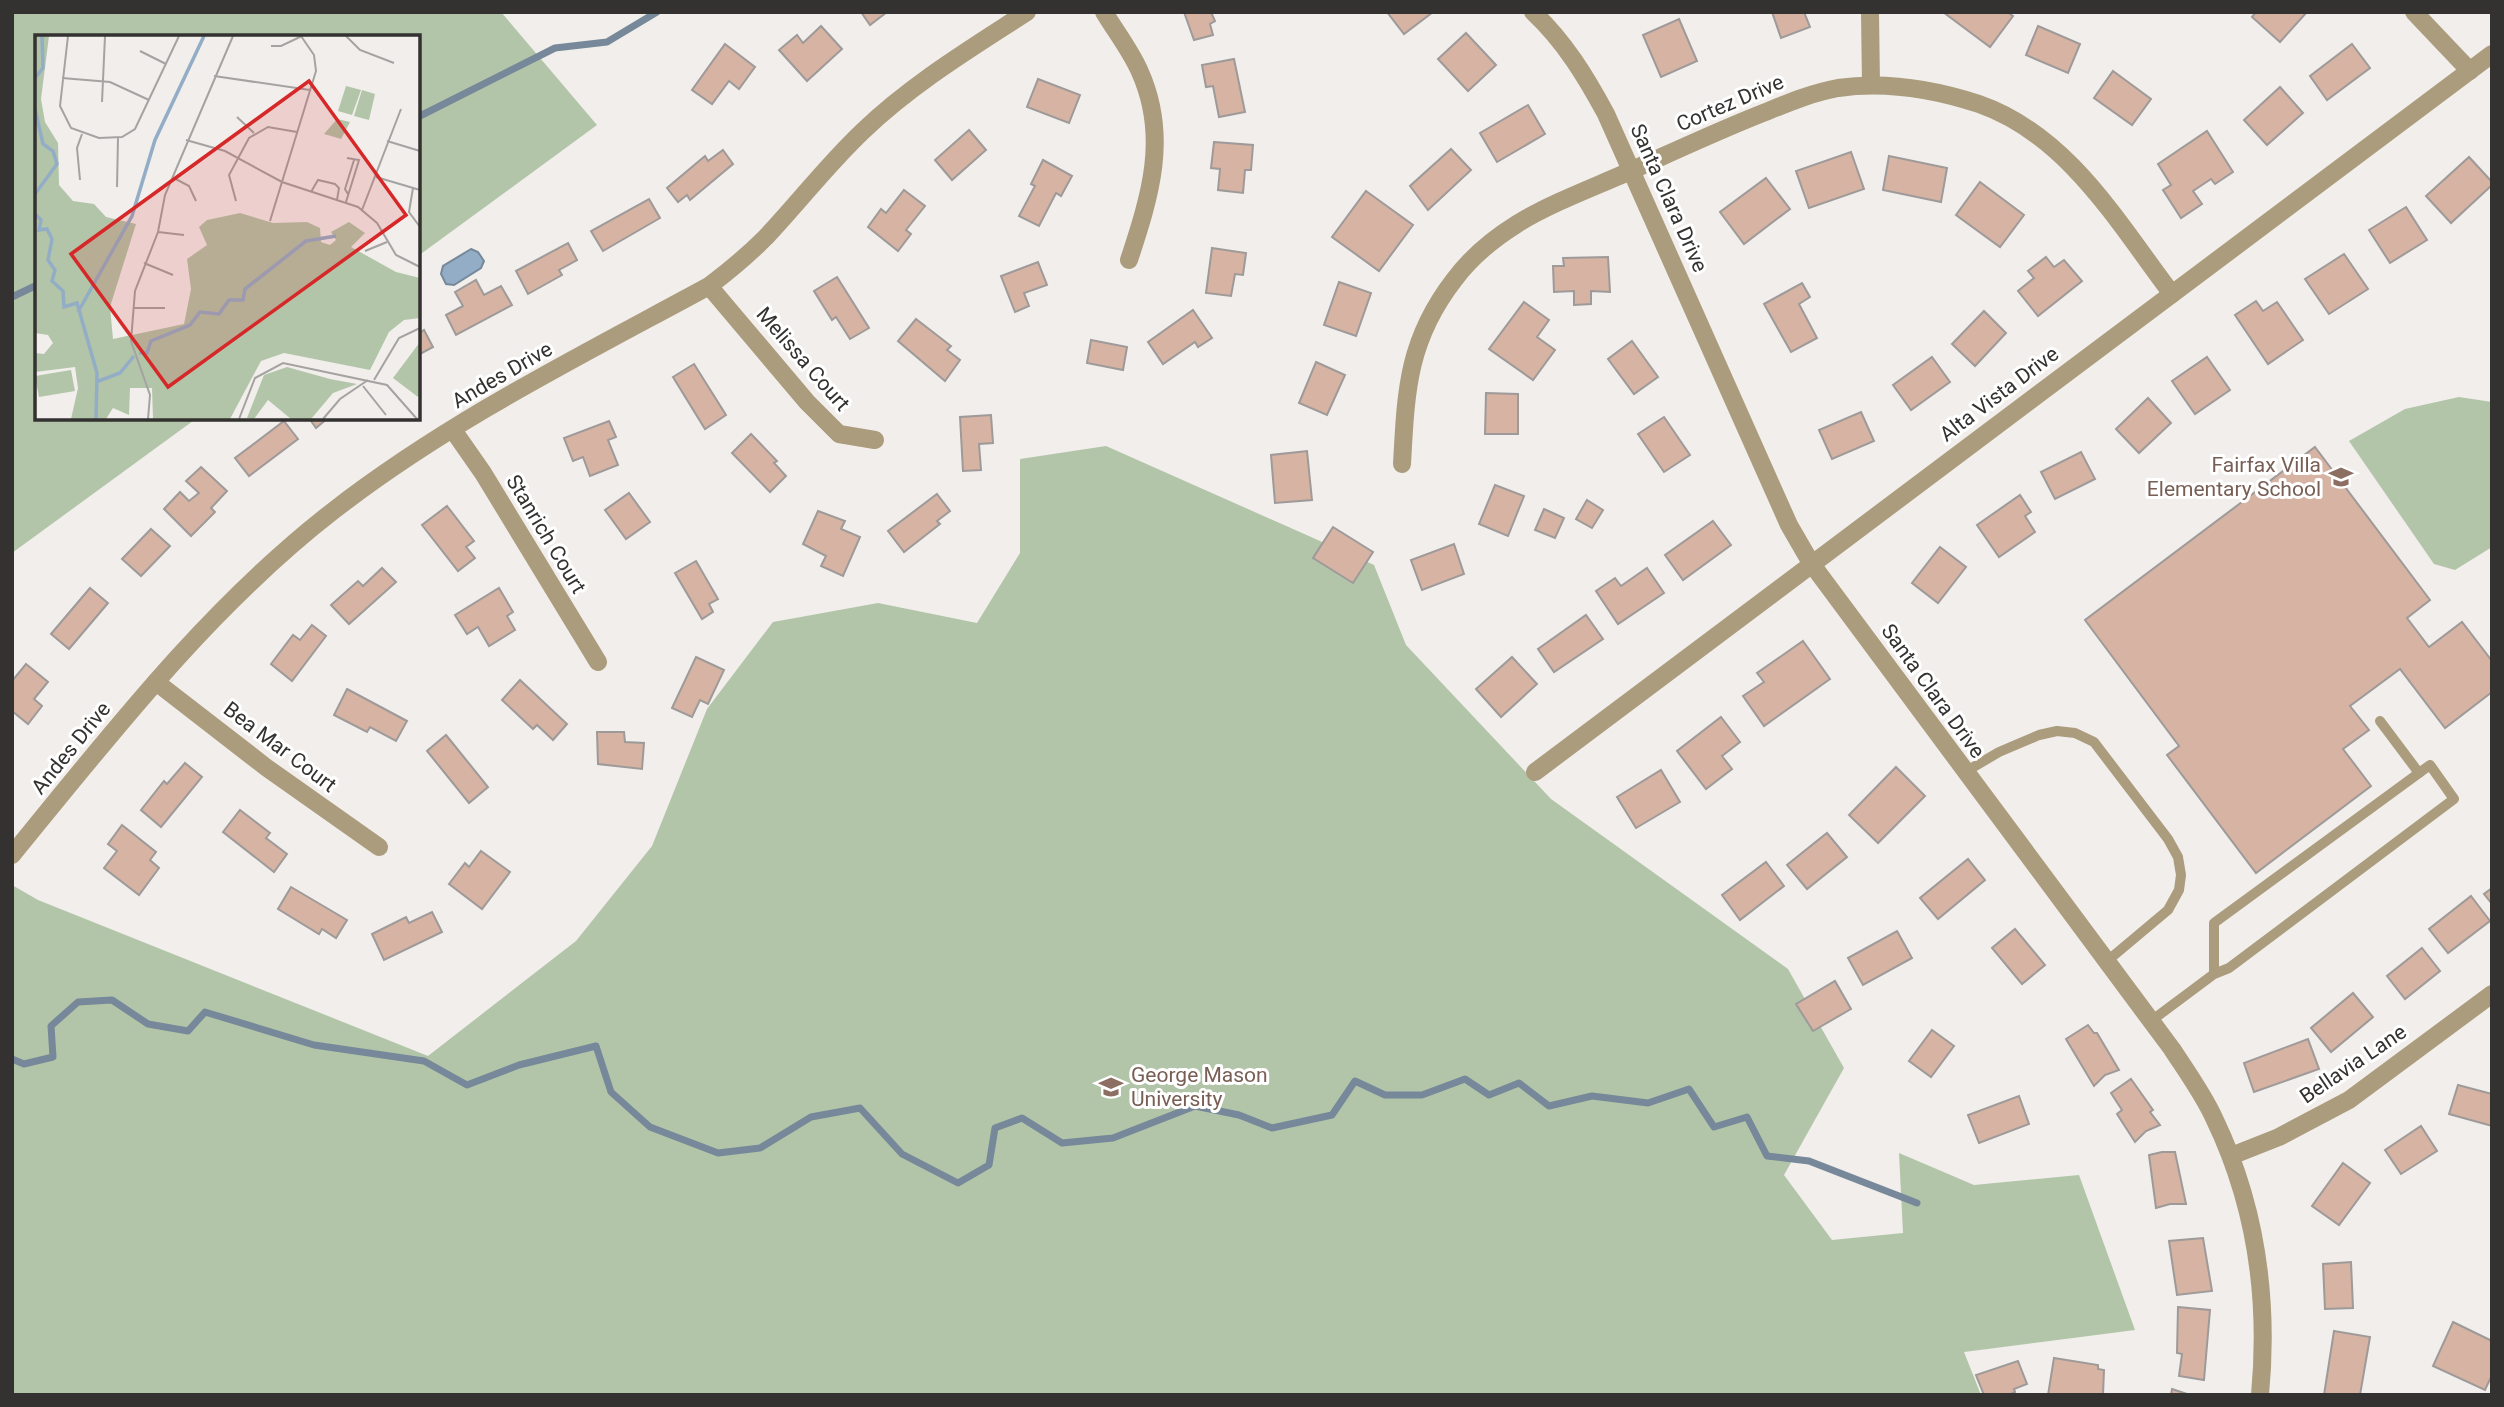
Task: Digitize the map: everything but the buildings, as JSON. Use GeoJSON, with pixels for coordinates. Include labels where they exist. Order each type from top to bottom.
{"type":"FeatureCollection","features":[{"type":"Feature","properties":{"kind":"street","name":"Andes Drive"},"geometry":{"type":"LineString","coordinates":[[12,855],[204,628],[257,576],[332,512],[418,450],[494,402],[709,286],[740,262],[834,159],[898,100],[944,65],[1027,12]]}},
{"type":"Feature","properties":{"kind":"street"},"geometry":{"type":"LineString","coordinates":[[1104,12],[1139,69],[1149,93],[1155,127],[1156,160],[1153,176],[1129,260]]}},
{"type":"Feature","properties":{"kind":"street","name":"Santa Clara Drive"},"geometry":{"type":"LineString","coordinates":[[1533,12],[1550,28],[1579,65],[1606,114],[1789,525],[1811,564],[2151,1021],[2196,1085],[2213,1116],[2231,1156],[2249,1216],[2260,1268],[2264,1318],[2260,1395]]}},
{"type":"Feature","properties":{"kind":"street"},"geometry":{"type":"LineString","coordinates":[[1870,12],[1871,85]]}},
{"type":"Feature","properties":{"kind":"street"},"geometry":{"type":"LineString","coordinates":[[2414,12],[2470,71]]}},
{"type":"Feature","properties":{"kind":"street","name":"Alta Vista Drive"},"geometry":{"type":"LineString","coordinates":[[1535,772],[2492,54]]}},
{"type":"Feature","properties":{"kind":"street","name":"Cortez Drive"},"geometry":{"type":"LineString","coordinates":[[1402,464],[1411,364],[1428,321],[1454,278],[1484,247],[1518,223],[1806,95],[1871,85],[1894,85],[1926,90],[1980,105],[2037,136],[2081,175],[2172,294]]}},
{"type":"Feature","properties":{"kind":"street","name":"Melissa Court"},"geometry":{"type":"LineString","coordinates":[[709,286],[807,402],[839,434],[875,440]]}},
{"type":"Feature","properties":{"kind":"street","name":"Stanrich Court"},"geometry":{"type":"LineString","coordinates":[[453,430],[490,485],[598,662]]}},
{"type":"Feature","properties":{"kind":"street","name":"Bea Mar Court"},"geometry":{"type":"LineString","coordinates":[[156,682],[267,768],[379,847]]}},
{"type":"Feature","properties":{"kind":"street","name":"Bellavia Lane"},"geometry":{"type":"LineString","coordinates":[[2231,1156],[2278,1137],[2349,1100],[2491,996]]}},
{"type":"Feature","properties":{"kind":"lane"},"geometry":{"type":"LineString","coordinates":[[2380,720],[2419,773]]}},
{"type":"Feature","properties":{"kind":"lane"},"geometry":{"type":"LineString","coordinates":[[1965,772],[1999,752],[2039,735],[2057,731],[2075,733],[2094,742],[2168,839],[2178,857],[2181,875],[2179,890],[2168,910],[2106,962]]}},
{"type":"Feature","properties":{"kind":"lane"},"geometry":{"type":"LineString","coordinates":[[2151,1021],[2214,974],[2229,968],[2454,799],[2430,765],[2214,923],[2214,974]]}},
{"type":"Feature","properties":{"kind":"green space"},"geometry":{"type":"Polygon","coordinates":[[[12,12],[501,12],[597,125],[420,255],[420,35],[35,35],[35,420],[194,420],[12,553],[12,12]]]}},
{"type":"Feature","properties":{"kind":"green space"},"geometry":{"type":"Polygon","coordinates":[[[2459,397],[2492,402],[2492,547],[2455,570],[2434,564],[2349,441],[2405,409],[2459,397]]]}},
{"type":"Feature","properties":{"kind":"green space"},"geometry":{"type":"Polygon","coordinates":[[[1106,446],[1374,565],[1406,645],[1551,799],[1788,969],[1844,1068],[1784,1175],[1832,1240],[1903,1233],[1899,1153],[1974,1185],[2079,1175],[2135,1330],[1964,1352],[1981,1395],[12,1395],[12,885],[38,900],[428,1056],[576,941],[652,846],[707,709],[773,622],[878,603],[977,623],[1020,553],[1020,459],[1106,446]]]}},
{"type":"Feature","properties":{"kind":"water"},"geometry":{"type":"Polygon","coordinates":[[[471,249],[478,252],[484,261],[481,268],[454,285],[446,284],[441,274],[443,266],[471,249]]]}},
{"type":"Feature","properties":{"kind":"waterway"},"geometry":{"type":"LineString","coordinates":[[420,116],[555,48],[607,42],[657,12]]}},
{"type":"Feature","properties":{"kind":"waterway"},"geometry":{"type":"LineString","coordinates":[[12,297],[35,286]]}},
{"type":"Feature","properties":{"kind":"waterway"},"geometry":{"type":"LineString","coordinates":[[12,1059],[24,1064],[53,1057],[51,1026],[78,1002],[112,1000],[148,1024],[188,1031],[205,1012],[314,1045],[424,1061],[467,1085],[519,1065],[596,1046],[611,1092],[650,1127],[718,1153],[760,1148],[811,1117],[860,1108],[902,1154],[958,1183],[989,1165],[995,1128],[1022,1118],[1062,1143],[1113,1138],[1195,1106],[1239,1115],[1272,1128],[1332,1115],[1355,1081],[1385,1095],[1422,1095],[1465,1079],[1489,1095],[1519,1083],[1549,1106],[1592,1096],[1648,1103],[1689,1089],[1714,1127],[1747,1117],[1767,1156],[1809,1161],[1917,1203]]}},
{"type":"Feature","properties":{"kind":"place","name":"Fairfax Villa Elementary School"},"geometry":{"type":"Point","coordinates":[2341,477]}},
{"type":"Feature","properties":{"kind":"place","name":"George Mason University"},"geometry":{"type":"Point","coordinates":[1111,1087]}}]}
